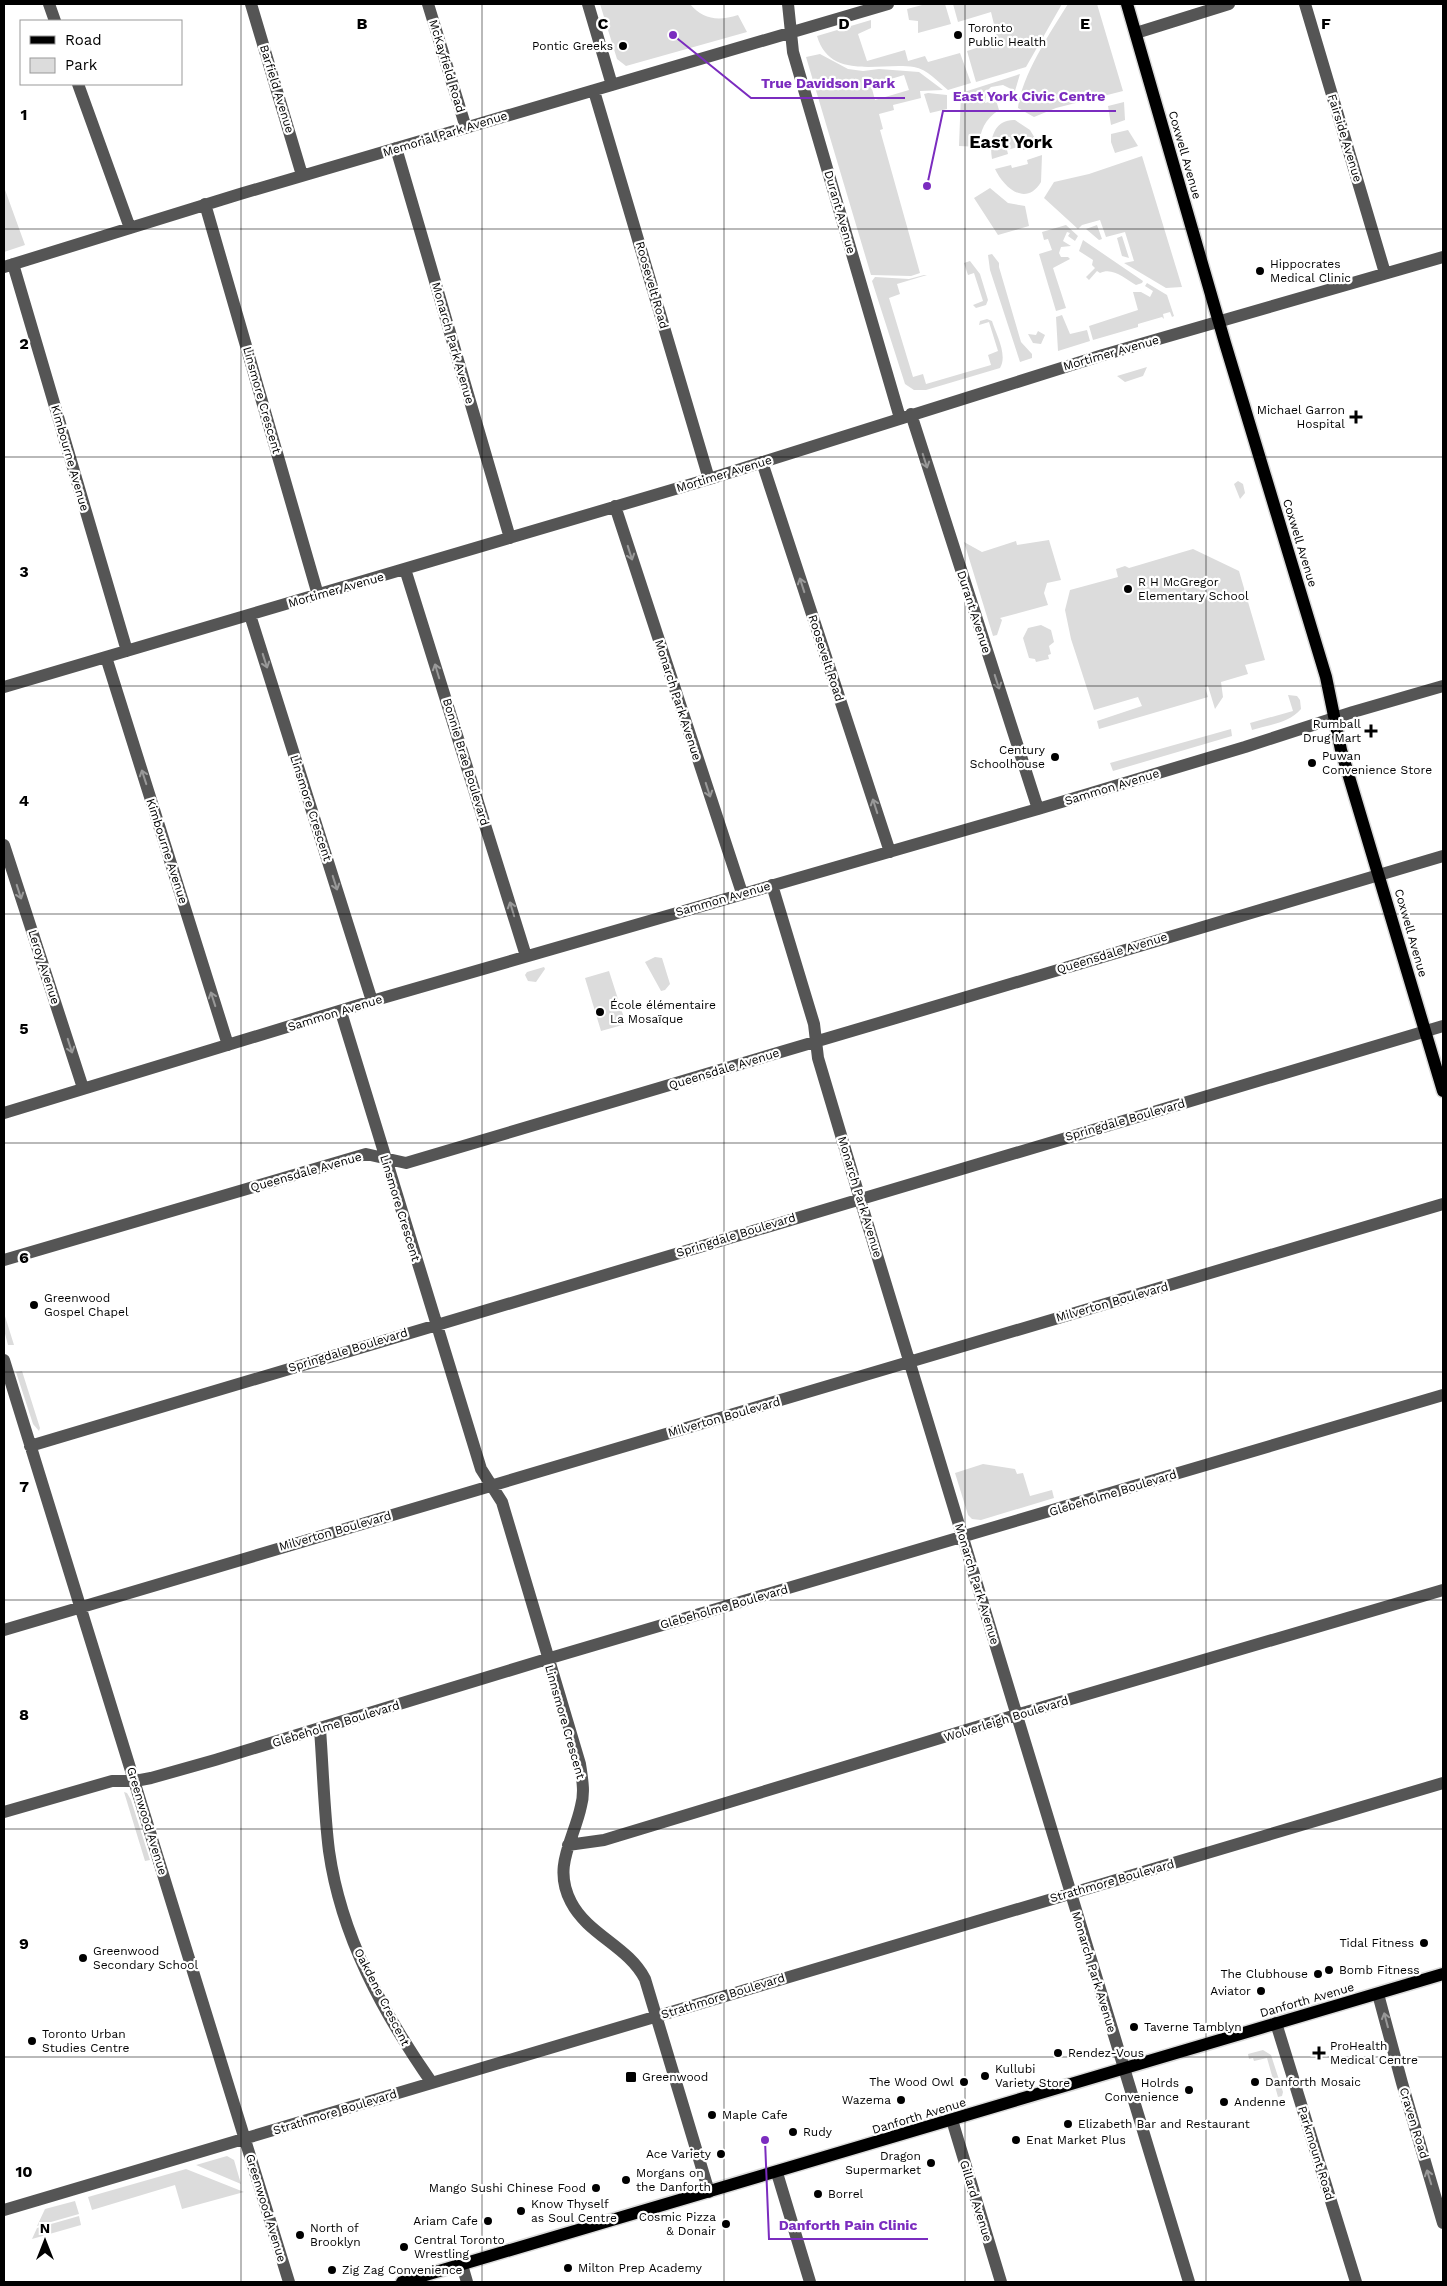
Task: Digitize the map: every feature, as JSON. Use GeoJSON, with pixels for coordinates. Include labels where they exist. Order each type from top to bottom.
{"type":"FeatureCollection","features":[{"type":"Feature","properties":{"kind":"main road","name":"Coxwell Avenue"},"geometry":{"type":"LineString","coordinates":[[1127,4],[1219,322],[1326,677],[1341,750],[1443,1091]]}},
{"type":"Feature","properties":{"kind":"main road","name":"Danforth Avenue"},"geometry":{"type":"LineString","coordinates":[[402,2282],[1443,1974]]}},
{"type":"Feature","properties":{"kind":"street"},"geometry":{"type":"LineString","coordinates":[[49,4],[55,20]]}},
{"type":"Feature","properties":{"kind":"street","name":"Barfield Avenue"},"geometry":{"type":"LineString","coordinates":[[251,4],[302,175]]}},
{"type":"Feature","properties":{"kind":"street","name":"McKayfield Road"},"geometry":{"type":"LineString","coordinates":[[428,4],[466,128]]}},
{"type":"Feature","properties":{"kind":"street"},"geometry":{"type":"LineString","coordinates":[[588,4],[612,85]]}},
{"type":"Feature","properties":{"kind":"street","name":"Durant Avenue"},"geometry":{"type":"LineString","coordinates":[[788,4],[793,31],[793,52],[906,416],[1038,810]]}},
{"type":"Feature","properties":{"kind":"street","name":"Memorial Park Avenue"},"geometry":{"type":"LineString","coordinates":[[8,265],[302,175],[888,4]]}},
{"type":"Feature","properties":{"kind":"street"},"geometry":{"type":"LineString","coordinates":[[1136,32],[1229,4]]}},
{"type":"Feature","properties":{"kind":"street","name":"Fairside Avenue"},"geometry":{"type":"LineString","coordinates":[[1305,4],[1385,273]]}},
{"type":"Feature","properties":{"kind":"street"},"geometry":{"type":"LineString","coordinates":[[78,85],[130,228]]}},
{"type":"Feature","properties":{"kind":"street","name":"Roosevelt Road"},"geometry":{"type":"LineString","coordinates":[[594,91],[709,479]]}},
{"type":"Feature","properties":{"kind":"street","name":"Monarch Park Avenue"},"geometry":{"type":"LineString","coordinates":[[396,148],[510,538]]}},
{"type":"Feature","properties":{"kind":"street","name":"Linsmore Crescent"},"geometry":{"type":"LineString","coordinates":[[205,204],[318,595]]}},
{"type":"Feature","properties":{"kind":"street","name":"Mortimer Avenue"},"geometry":{"type":"LineString","coordinates":[[4,687],[709,479],[1110,352],[1443,256]]}},
{"type":"Feature","properties":{"kind":"street","name":"Kimbourne Avenue"},"geometry":{"type":"LineString","coordinates":[[8,265],[127,652]]}},
{"type":"Feature","properties":{"kind":"street","name":"Roosevelt Road"},"geometry":{"type":"LineString","coordinates":[[762,462],[890,852]]}},
{"type":"Feature","properties":{"kind":"street","name":"Monarch Park Avenue"},"geometry":{"type":"LineString","coordinates":[[615,506],[742,893]]}},
{"type":"Feature","properties":{"kind":"street","name":"Bonnie Brae Boulevard"},"geometry":{"type":"LineString","coordinates":[[405,569],[526,956]]}},
{"type":"Feature","properties":{"kind":"street","name":"Linsmore Crescent"},"geometry":{"type":"LineString","coordinates":[[250,615],[372,1001]]}},
{"type":"Feature","properties":{"kind":"street","name":"Kimbourne Avenue"},"geometry":{"type":"LineString","coordinates":[[106,657],[228,1045]]}},
{"type":"Feature","properties":{"kind":"street","name":"Sammon Avenue"},"geometry":{"type":"LineString","coordinates":[[4,1113],[372,1001],[742,893],[1038,810],[1443,686]]}},
{"type":"Feature","properties":{"kind":"street","name":"Leroy Avenue"},"geometry":{"type":"LineString","coordinates":[[4,845],[83,1088]]}},
{"type":"Feature","properties":{"kind":"street","name":"Queensdale Avenue"},"geometry":{"type":"LineString","coordinates":[[4,1260],[366,1154],[406,1163],[1443,856]]}},
{"type":"Feature","properties":{"kind":"street","name":"Monarch Park Avenue"},"geometry":{"type":"LineString","coordinates":[[772,885],[814,1024],[818,1058],[1069,1894],[1189,2282]]}},
{"type":"Feature","properties":{"kind":"street","name":"Linsmore Crescent"},"geometry":{"type":"LineString","coordinates":[[341,1012],[384,1158],[461,1403]]}},
{"type":"Feature","properties":{"kind":"street","name":"Springdale Boulevard"},"geometry":{"type":"LineString","coordinates":[[30,1446],[1443,1026]]}},
{"type":"Feature","properties":{"kind":"street","name":"Milverton Boulevard"},"geometry":{"type":"LineString","coordinates":[[4,1630],[1443,1204]]}},
{"type":"Feature","properties":{"kind":"street","name":"Greenwood Avenue"},"geometry":{"type":"LineString","coordinates":[[4,1360],[289,2282]]}},
{"type":"Feature","properties":{"kind":"street","name":"Glebeholme Boulevard"},"geometry":{"type":"LineString","coordinates":[[4,1812],[112,1781],[135,1781],[320,1729],[547,1659],[963,1538],[1443,1395]]}},
{"type":"Feature","properties":{"kind":"street","name":"Linnsmore Crescent"},"geometry":{"type":"LineString","coordinates":[[461,1403],[481,1469],[502,1502],[547,1659],[571,1732],[583,1786],[582,1806],[564,1858],[564,1874],[571,1903],[593,1929],[619,1948],[639,1968],[652,1997],[709,2192]]}},
{"type":"Feature","properties":{"kind":"street","name":"Wolverleigh Boulevard"},"geometry":{"type":"LineString","coordinates":[[568,1845],[604,1840],[1016,1715],[1443,1590]]}},
{"type":"Feature","properties":{"kind":"street","name":"Oakdene Crescent"},"geometry":{"type":"LineString","coordinates":[[320,1729],[330,1851],[343,1912],[365,1969],[399,2035],[432,2083]]}},
{"type":"Feature","properties":{"kind":"street","name":"Strathmore Boulevard"},"geometry":{"type":"LineString","coordinates":[[4,2210],[1443,1783]]}},
{"type":"Feature","properties":{"kind":"street","name":"Craven Road"},"geometry":{"type":"LineString","coordinates":[[1378,1994],[1443,2223]]}},
{"type":"Feature","properties":{"kind":"street","name":"Parkmount Road"},"geometry":{"type":"LineString","coordinates":[[1276,2023],[1356,2282]]}},
{"type":"Feature","properties":{"kind":"street","name":"Gillard Avenue"},"geometry":{"type":"LineString","coordinates":[[952,2120],[1001,2282]]}},
{"type":"Feature","properties":{"kind":"street"},"geometry":{"type":"LineString","coordinates":[[777,2172],[810,2282]]}},
{"type":"Feature","properties":{"kind":"street"},"geometry":{"type":"LineString","coordinates":[[462,2265],[467,2282]]}},
{"type":"Feature","properties":{"kind":"green space"},"geometry":{"type":"Polygon","coordinates":[[[600,4],[690,4],[700,13],[712,18],[738,15],[747,32],[626,66],[617,59],[600,4]]]}},
{"type":"Feature","properties":{"kind":"green space"},"geometry":{"type":"Polygon","coordinates":[[[926,4],[945,4],[951,24],[918,33],[918,21],[909,20],[907,9],[926,4]]]}},
{"type":"Feature","properties":{"kind":"green space"},"geometry":{"type":"Polygon","coordinates":[[[953,4],[1062,4],[1026,67],[976,82],[967,51],[998,41],[991,12],[958,22],[953,4]]]}},
{"type":"Feature","properties":{"kind":"green space"},"geometry":{"type":"Polygon","coordinates":[[[1068,4],[1097,4],[1123,91],[1056,108],[1034,117],[1018,108],[1020,96],[1038,54],[1068,4]]]}},
{"type":"Feature","properties":{"kind":"green space"},"geometry":{"type":"Polygon","coordinates":[[[871,20],[871,28],[858,34],[867,61],[905,50],[908,61],[925,56],[928,62],[960,53],[971,83],[948,90],[919,68],[901,66],[872,67],[844,64],[833,59],[824,50],[817,36],[871,20]]]}},
{"type":"Feature","properties":{"kind":"green space"},"geometry":{"type":"Polygon","coordinates":[[[820,54],[848,69],[863,71],[879,69],[919,72],[943,90],[920,91],[921,98],[893,105],[894,110],[879,114],[883,129],[880,130],[920,273],[911,276],[871,275],[806,57],[820,54]],[[904,75],[871,85],[875,100],[909,90],[904,75]]]}},
{"type":"Feature","properties":{"kind":"green space"},"geometry":{"type":"Polygon","coordinates":[[[1020,74],[1015,91],[1003,85],[991,87],[987,91],[985,103],[996,100],[999,110],[990,117],[984,126],[979,147],[959,146],[961,93],[1020,74]]]}},
{"type":"Feature","properties":{"kind":"green space"},"geometry":{"type":"Polygon","coordinates":[[[924,94],[947,95],[947,109],[930,113],[924,94]]]}},
{"type":"Feature","properties":{"kind":"green space"},"geometry":{"type":"Polygon","coordinates":[[[1124,102],[1125,120],[1111,125],[1108,106],[1124,102]]]}},
{"type":"Feature","properties":{"kind":"green space"},"geometry":{"type":"Polygon","coordinates":[[[1015,120],[1030,130],[1039,145],[1023,150],[1022,146],[1007,150],[1008,154],[992,159],[991,145],[994,132],[1002,123],[1015,120]]]}},
{"type":"Feature","properties":{"kind":"green space"},"geometry":{"type":"Polygon","coordinates":[[[1128,130],[1138,146],[1115,153],[1111,142],[1111,134],[1128,130]]]}},
{"type":"Feature","properties":{"kind":"green space"},"geometry":{"type":"Polygon","coordinates":[[[1042,155],[1041,182],[1029,193],[1022,194],[1010,188],[1004,183],[995,169],[1011,165],[1012,168],[1028,164],[1027,160],[1042,155]]]}},
{"type":"Feature","properties":{"kind":"green space"},"geometry":{"type":"Polygon","coordinates":[[[1142,156],[1182,287],[1166,288],[1124,263],[1134,261],[1125,232],[1106,237],[1100,220],[1082,225],[1078,229],[1044,198],[1054,182],[1089,174],[1142,156]]]}},
{"type":"Feature","properties":{"kind":"green space"},"geometry":{"type":"Polygon","coordinates":[[[4,187],[25,245],[4,252],[4,187]]]}},
{"type":"Feature","properties":{"kind":"green space"},"geometry":{"type":"Polygon","coordinates":[[[990,188],[1008,203],[1025,206],[1029,226],[998,235],[974,198],[990,188]]]}},
{"type":"Feature","properties":{"kind":"green space"},"geometry":{"type":"Polygon","coordinates":[[[1066,225],[1078,236],[1075,241],[1068,236],[1070,233],[1067,232],[1063,241],[1071,246],[1061,247],[1059,253],[1061,257],[1068,257],[1070,259],[1053,268],[1066,308],[1056,311],[1039,254],[1052,250],[1048,239],[1044,240],[1042,232],[1066,225]]]}},
{"type":"Feature","properties":{"kind":"green space"},"geometry":{"type":"Polygon","coordinates":[[[1097,225],[1102,239],[1099,240],[1086,229],[1097,225]]]}},
{"type":"Feature","properties":{"kind":"green space"},"geometry":{"type":"Polygon","coordinates":[[[1122,236],[1129,258],[1122,256],[1117,238],[1122,236]]]}},
{"type":"Feature","properties":{"kind":"green space"},"geometry":{"type":"Polygon","coordinates":[[[1083,240],[1143,281],[1142,283],[1136,285],[1119,274],[1110,272],[1100,273],[1097,271],[1089,280],[1086,277],[1095,268],[1092,265],[1093,260],[1079,251],[1083,240]]]}},
{"type":"Feature","properties":{"kind":"green space"},"geometry":{"type":"Polygon","coordinates":[[[992,254],[999,263],[1021,342],[1032,354],[1032,358],[1020,362],[990,270],[988,255],[992,254]]]}},
{"type":"Feature","properties":{"kind":"green space"},"geometry":{"type":"Polygon","coordinates":[[[970,261],[980,274],[988,300],[986,305],[976,308],[973,305],[983,301],[974,273],[968,275],[964,263],[970,261]]]}},
{"type":"Feature","properties":{"kind":"green space"},"geometry":{"type":"Polygon","coordinates":[[[927,275],[897,284],[900,294],[889,298],[913,377],[923,374],[926,384],[991,365],[988,355],[998,351],[989,322],[979,325],[980,321],[987,319],[992,321],[1002,351],[1003,357],[1000,368],[926,390],[914,390],[905,384],[872,281],[875,277],[909,279],[927,275]]]}},
{"type":"Feature","properties":{"kind":"green space"},"geometry":{"type":"Polygon","coordinates":[[[1147,283],[1167,295],[1174,316],[1172,317],[1170,312],[1163,314],[1164,319],[1162,317],[1138,324],[1138,327],[1093,340],[1089,326],[1138,310],[1133,292],[1141,292],[1150,297],[1153,291],[1145,286],[1147,283]]]}},
{"type":"Feature","properties":{"kind":"green space"},"geometry":{"type":"Polygon","coordinates":[[[1062,315],[1070,334],[1087,330],[1090,341],[1058,351],[1056,317],[1062,315]]]}},
{"type":"Feature","properties":{"kind":"green space"},"geometry":{"type":"Polygon","coordinates":[[[1038,331],[1045,335],[1041,344],[1033,343],[1028,334],[1036,335],[1038,331]]]}},
{"type":"Feature","properties":{"kind":"green space"},"geometry":{"type":"Polygon","coordinates":[[[1147,367],[1143,376],[1125,382],[1117,376],[1147,367]]]}},
{"type":"Feature","properties":{"kind":"green space"},"geometry":{"type":"Polygon","coordinates":[[[1238,481],[1243,484],[1245,493],[1240,499],[1234,484],[1238,481]]]}},
{"type":"Feature","properties":{"kind":"green space"},"geometry":{"type":"Polygon","coordinates":[[[1049,540],[1061,580],[1047,583],[1044,593],[1048,605],[1000,618],[1002,620],[997,635],[993,636],[964,542],[982,552],[1016,541],[1017,545],[1049,540]]]}},
{"type":"Feature","properties":{"kind":"green space"},"geometry":{"type":"Polygon","coordinates":[[[1193,549],[1239,571],[1265,660],[1245,665],[1248,674],[1221,682],[1223,697],[1215,709],[1208,686],[1205,687],[1208,697],[1099,729],[1097,721],[1142,706],[1138,697],[1094,710],[1071,639],[1065,610],[1070,590],[1118,577],[1116,569],[1125,566],[1129,568],[1193,549]]]}},
{"type":"Feature","properties":{"kind":"green space"},"geometry":{"type":"Polygon","coordinates":[[[1041,625],[1051,630],[1054,642],[1049,646],[1051,654],[1048,655],[1049,659],[1036,662],[1035,659],[1029,658],[1023,638],[1028,628],[1041,625]]]}},
{"type":"Feature","properties":{"kind":"green space"},"geometry":{"type":"Polygon","coordinates":[[[1288,695],[1297,696],[1300,700],[1301,709],[1296,714],[1272,725],[1252,730],[1250,723],[1293,711],[1288,695]]]}},
{"type":"Feature","properties":{"kind":"green space"},"geometry":{"type":"Polygon","coordinates":[[[1231,729],[1232,736],[1113,771],[1110,763],[1231,729]]]}},
{"type":"Feature","properties":{"kind":"green space"},"geometry":{"type":"Polygon","coordinates":[[[655,957],[662,958],[670,984],[665,990],[661,991],[645,962],[655,957]]]}},
{"type":"Feature","properties":{"kind":"green space"},"geometry":{"type":"Polygon","coordinates":[[[544,967],[545,969],[536,982],[528,981],[525,975],[527,972],[544,967]]]}},
{"type":"Feature","properties":{"kind":"green space"},"geometry":{"type":"Polygon","coordinates":[[[609,971],[626,1024],[601,1031],[585,978],[609,971]]]}},
{"type":"Feature","properties":{"kind":"green space"},"geometry":{"type":"Polygon","coordinates":[[[4,1313],[14,1345],[8,1345],[4,1330],[4,1313]]]}},
{"type":"Feature","properties":{"kind":"green space"},"geometry":{"type":"Polygon","coordinates":[[[22,1371],[40,1428],[39,1431],[33,1424],[16,1372],[22,1371]]]}},
{"type":"Feature","properties":{"kind":"green space"},"geometry":{"type":"Polygon","coordinates":[[[983,1464],[1015,1469],[1017,1474],[1023,1473],[1030,1496],[1052,1490],[1054,1498],[981,1520],[972,1519],[968,1515],[955,1473],[983,1464]]]}},
{"type":"Feature","properties":{"kind":"green space"},"geometry":{"type":"Polygon","coordinates":[[[124,1792],[127,1793],[131,1800],[150,1860],[145,1861],[124,1792]]]}},
{"type":"Feature","properties":{"kind":"green space"},"geometry":{"type":"Polygon","coordinates":[[[1263,2050],[1271,2055],[1283,2092],[1282,2096],[1278,2097],[1267,2058],[1254,2061],[1253,2058],[1249,2059],[1248,2054],[1263,2050]]]}},
{"type":"Feature","properties":{"kind":"green space"},"geometry":{"type":"Polygon","coordinates":[[[227,2156],[234,2160],[241,2184],[196,2165],[227,2156]]]}},
{"type":"Feature","properties":{"kind":"green space"},"geometry":{"type":"Polygon","coordinates":[[[186,2169],[244,2192],[182,2209],[175,2185],[92,2210],[88,2197],[186,2169]]]}},
{"type":"Feature","properties":{"kind":"green space"},"geometry":{"type":"Polygon","coordinates":[[[75,2201],[79,2214],[37,2226],[45,2209],[75,2201]]]}},
{"type":"Feature","properties":{"kind":"green space"},"geometry":{"type":"Polygon","coordinates":[[[79,2216],[81,2225],[32,2239],[37,2228],[79,2216]]]}},
{"type":"Feature","properties":{"kind":"place","name":"True Davidson Park"},"geometry":{"type":"Point","coordinates":[673,35]}},
{"type":"Feature","properties":{"kind":"place","name":"Toronto Public Health"},"geometry":{"type":"Point","coordinates":[958,35]}},
{"type":"Feature","properties":{"kind":"place","name":"Pontic Greeks"},"geometry":{"type":"Point","coordinates":[623,46]}},
{"type":"Feature","properties":{"kind":"place","name":"East York Civic Centre"},"geometry":{"type":"Point","coordinates":[927,186]}},
{"type":"Feature","properties":{"kind":"place","name":"Hippocrates Medical Clinic"},"geometry":{"type":"Point","coordinates":[1260,271]}},
{"type":"Feature","properties":{"kind":"place","name":"Michael Garron Hospital"},"geometry":{"type":"Point","coordinates":[1356,417]}},
{"type":"Feature","properties":{"kind":"place","name":"R H McGregor Elementary School"},"geometry":{"type":"Point","coordinates":[1128,589]}},
{"type":"Feature","properties":{"kind":"place","name":"Rumball Drug Mart"},"geometry":{"type":"Point","coordinates":[1371,731]}},
{"type":"Feature","properties":{"kind":"place","name":"Century Schoolhouse"},"geometry":{"type":"Point","coordinates":[1055,757]}},
{"type":"Feature","properties":{"kind":"place","name":"Puwan Convenience Store"},"geometry":{"type":"Point","coordinates":[1312,763]}},
{"type":"Feature","properties":{"kind":"place","name":"École élémentaire La Mosaïque"},"geometry":{"type":"Point","coordinates":[600,1012]}},
{"type":"Feature","properties":{"kind":"place","name":"Greenwood Gospel Chapel"},"geometry":{"type":"Point","coordinates":[34,1305]}},
{"type":"Feature","properties":{"kind":"place","name":"Tidal Fitness"},"geometry":{"type":"Point","coordinates":[1424,1943]}},
{"type":"Feature","properties":{"kind":"place","name":"Greenwood Secondary School"},"geometry":{"type":"Point","coordinates":[83,1958]}},
{"type":"Feature","properties":{"kind":"place","name":"Bomb Fitness"},"geometry":{"type":"Point","coordinates":[1329,1970]}},
{"type":"Feature","properties":{"kind":"place","name":"The Clubhouse"},"geometry":{"type":"Point","coordinates":[1318,1974]}},
{"type":"Feature","properties":{"kind":"place","name":"Aviator"},"geometry":{"type":"Point","coordinates":[1261,1991]}},
{"type":"Feature","properties":{"kind":"place","name":"Taverne Tamblyn"},"geometry":{"type":"Point","coordinates":[1134,2027]}},
{"type":"Feature","properties":{"kind":"place","name":"Toronto Urban Studies Centre"},"geometry":{"type":"Point","coordinates":[32,2041]}},
{"type":"Feature","properties":{"kind":"place","name":"Rendez-Vous"},"geometry":{"type":"Point","coordinates":[1058,2053]}},
{"type":"Feature","properties":{"kind":"place","name":"ProHealth Medical Centre"},"geometry":{"type":"Point","coordinates":[1319,2053]}},
{"type":"Feature","properties":{"kind":"place","name":"Kullubi Variety Store"},"geometry":{"type":"Point","coordinates":[985,2076]}},
{"type":"Feature","properties":{"kind":"place","name":"Greenwood"},"geometry":{"type":"Point","coordinates":[631,2077]}},
{"type":"Feature","properties":{"kind":"place","name":"The Wood Owl"},"geometry":{"type":"Point","coordinates":[964,2082]}},
{"type":"Feature","properties":{"kind":"place","name":"Danforth Mosaic"},"geometry":{"type":"Point","coordinates":[1255,2082]}},
{"type":"Feature","properties":{"kind":"place","name":"Holrds Convenience"},"geometry":{"type":"Point","coordinates":[1189,2090]}},
{"type":"Feature","properties":{"kind":"place","name":"Wazema"},"geometry":{"type":"Point","coordinates":[901,2100]}},
{"type":"Feature","properties":{"kind":"place","name":"Andenne"},"geometry":{"type":"Point","coordinates":[1224,2102]}},
{"type":"Feature","properties":{"kind":"place","name":"Maple Cafe"},"geometry":{"type":"Point","coordinates":[712,2115]}},
{"type":"Feature","properties":{"kind":"place","name":"Elizabeth Bar and Restaurant"},"geometry":{"type":"Point","coordinates":[1068,2124]}},
{"type":"Feature","properties":{"kind":"place","name":"Rudy"},"geometry":{"type":"Point","coordinates":[793,2132]}},
{"type":"Feature","properties":{"kind":"place","name":"Danforth Pain Clinic"},"geometry":{"type":"Point","coordinates":[765,2140]}},
{"type":"Feature","properties":{"kind":"place","name":"Enat Market Plus"},"geometry":{"type":"Point","coordinates":[1016,2140]}},
{"type":"Feature","properties":{"kind":"place","name":"Ace Variety"},"geometry":{"type":"Point","coordinates":[721,2154]}},
{"type":"Feature","properties":{"kind":"place","name":"Dragon Supermarket"},"geometry":{"type":"Point","coordinates":[931,2163]}},
{"type":"Feature","properties":{"kind":"place","name":"Morgans on the Danforth"},"geometry":{"type":"Point","coordinates":[626,2180]}},
{"type":"Feature","properties":{"kind":"place","name":"Mango Sushi Chinese Food"},"geometry":{"type":"Point","coordinates":[596,2188]}},
{"type":"Feature","properties":{"kind":"place","name":"Borrel"},"geometry":{"type":"Point","coordinates":[818,2194]}},
{"type":"Feature","properties":{"kind":"place","name":"Know Thyself as Soul Centre"},"geometry":{"type":"Point","coordinates":[521,2211]}},
{"type":"Feature","properties":{"kind":"place","name":"Ariam Cafe"},"geometry":{"type":"Point","coordinates":[488,2221]}},
{"type":"Feature","properties":{"kind":"place","name":"Cosmic Pizza & Donair"},"geometry":{"type":"Point","coordinates":[726,2224]}},
{"type":"Feature","properties":{"kind":"place","name":"North of Brooklyn"},"geometry":{"type":"Point","coordinates":[300,2235]}},
{"type":"Feature","properties":{"kind":"place","name":"Central Toronto Wrestling"},"geometry":{"type":"Point","coordinates":[404,2247]}},
{"type":"Feature","properties":{"kind":"place","name":"Milton Prep Academy"},"geometry":{"type":"Point","coordinates":[568,2268]}},
{"type":"Feature","properties":{"kind":"place","name":"Zig Zag Convenience"},"geometry":{"type":"Point","coordinates":[332,2270]}},
{"type":"Feature","properties":{"kind":"district","name":"East York"},"geometry":{"type":"Point","coordinates":[1011,141]}}]}
